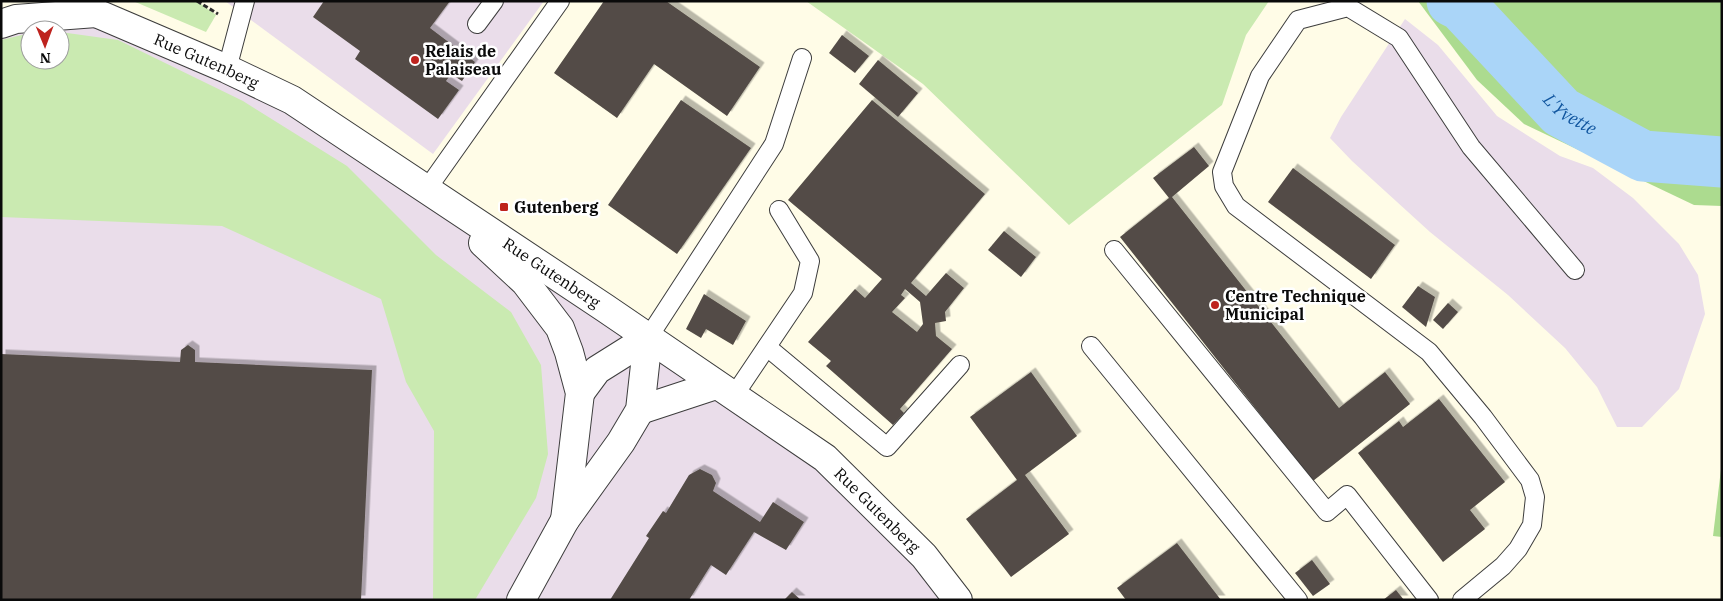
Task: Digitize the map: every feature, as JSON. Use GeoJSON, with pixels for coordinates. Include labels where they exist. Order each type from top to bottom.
{"type":"FeatureCollection","features":[{"type":"Feature","properties":{"kind":"street","name":"Rue Gutenberg"},"geometry":{"type":"LineString","coordinates":[[1,24],[16,19],[87,7],[292,100],[825,458],[924,556],[958,600]]}},
{"type":"Feature","properties":{"kind":"street"},"geometry":{"type":"LineString","coordinates":[[427,189],[525,282],[560,328],[580,392],[565,520]]}},
{"type":"Feature","properties":{"kind":"street"},"geometry":{"type":"LineString","coordinates":[[580,392],[597,370],[648,338]]}},
{"type":"Feature","properties":{"kind":"street"},"geometry":{"type":"LineString","coordinates":[[521,600],[565,520],[621,442],[640,410],[648,338]]}},
{"type":"Feature","properties":{"kind":"street"},"geometry":{"type":"LineString","coordinates":[[640,410],[724,391]]}},
{"type":"Feature","properties":{"kind":"lane"},"geometry":{"type":"LineString","coordinates":[[227,69],[245,1]]}},
{"type":"Feature","properties":{"kind":"lane"},"geometry":{"type":"LineString","coordinates":[[477,24],[494,1]]}},
{"type":"Feature","properties":{"kind":"lane"},"geometry":{"type":"LineString","coordinates":[[427,189],[560,1]]}},
{"type":"Feature","properties":{"kind":"lane"},"geometry":{"type":"LineString","coordinates":[[1462,600],[1503,566],[1518,549],[1532,525],[1535,496],[1530,480],[1483,417],[1429,352],[1236,206],[1224,186],[1222,172],[1260,76],[1298,20],[1348,7],[1399,38],[1471,147],[1575,270]]}},
{"type":"Feature","properties":{"kind":"lane"},"geometry":{"type":"LineString","coordinates":[[648,338],[774,144],[802,58]]}},
{"type":"Feature","properties":{"kind":"lane"},"geometry":{"type":"LineString","coordinates":[[724,391],[767,347],[803,293],[810,261],[778,210]]}},
{"type":"Feature","properties":{"kind":"lane"},"geometry":{"type":"LineString","coordinates":[[1114,250],[1327,512],[1347,495],[1429,600]]}},
{"type":"Feature","properties":{"kind":"lane"},"geometry":{"type":"LineString","coordinates":[[1091,346],[1298,600]]}},
{"type":"Feature","properties":{"kind":"lane"},"geometry":{"type":"LineString","coordinates":[[767,347],[887,447],[960,364]]}},
{"type":"Feature","properties":{"kind":"shaded area"},"geometry":{"type":"Polygon","coordinates":[[[225,1],[544,1],[433,154],[225,1]]]}},
{"type":"Feature","properties":{"kind":"shaded area"},"geometry":{"type":"Polygon","coordinates":[[[96,13],[227,69],[825,458],[958,600],[1,600],[1,24],[20,22],[20,70],[70,70],[70,20],[36,20],[96,13]]]}},
{"type":"Feature","properties":{"kind":"shaded area"},"geometry":{"type":"Polygon","coordinates":[[[1405,19],[1438,45],[1497,116],[1560,156],[1593,168],[1633,198],[1679,244],[1698,275],[1705,314],[1679,389],[1642,427],[1617,427],[1597,387],[1565,348],[1508,295],[1430,232],[1352,161],[1330,138],[1341,117],[1405,19]]]}},
{"type":"Feature","properties":{"kind":"green space"},"geometry":{"type":"Polygon","coordinates":[[[133,1],[197,1],[216,15],[206,32],[133,1]]]}},
{"type":"Feature","properties":{"kind":"green space"},"geometry":{"type":"Polygon","coordinates":[[[806,1],[1269,1],[1246,35],[1222,105],[1069,225],[923,84],[806,1]]]}},
{"type":"Feature","properties":{"kind":"green space"},"geometry":{"type":"Polygon","coordinates":[[[1418,1],[1722,1],[1722,206],[1694,205],[1524,124],[1477,80],[1418,1]]]}},
{"type":"Feature","properties":{"kind":"green space"},"geometry":{"type":"Polygon","coordinates":[[[70,33],[118,40],[243,101],[347,166],[436,255],[511,312],[541,365],[548,454],[536,498],[475,600],[433,600],[434,431],[406,382],[381,299],[222,226],[1,217],[1,40],[20,35],[20,70],[70,70],[70,33]]]}},
{"type":"Feature","properties":{"kind":"green space"},"geometry":{"type":"Polygon","coordinates":[[[1722,461],[1722,537],[1713,536],[1722,461]]]}},
{"type":"Feature","properties":{"kind":"building","name":"Relais de Palaiseau"},"geometry":{"type":"Polygon","coordinates":[[[324,1],[450,1],[430,28],[475,62],[462,81],[451,74],[446,81],[459,90],[438,119],[355,59],[360,51],[313,17],[324,1]]]}},
{"type":"Feature","properties":{"kind":"building"},"geometry":{"type":"Polygon","coordinates":[[[604,1],[666,1],[760,67],[727,116],[654,64],[617,118],[554,73],[604,1]]]}},
{"type":"Feature","properties":{"kind":"building"},"geometry":{"type":"Polygon","coordinates":[[[842,35],[869,56],[855,73],[829,53],[842,35]]]}},
{"type":"Feature","properties":{"kind":"building"},"geometry":{"type":"Polygon","coordinates":[[[878,60],[918,93],[898,117],[859,84],[878,60]]]}},
{"type":"Feature","properties":{"kind":"building"},"geometry":{"type":"Polygon","coordinates":[[[681,100],[751,148],[677,254],[608,205],[681,100]]]}},
{"type":"Feature","properties":{"kind":"building"},"geometry":{"type":"Polygon","coordinates":[[[872,100],[985,194],[911,283],[926,296],[946,273],[964,288],[945,312],[946,321],[935,323],[936,336],[952,349],[900,409],[904,413],[893,425],[826,366],[831,361],[808,342],[855,289],[865,298],[882,279],[788,200],[872,100]],[[905,289],[901,295],[905,298],[892,312],[917,332],[923,324],[920,302],[905,289]]]}},
{"type":"Feature","properties":{"kind":"building","name":"Centre Technique Municipal"},"geometry":{"type":"Polygon","coordinates":[[[1194,147],[1209,166],[1172,197],[1339,408],[1385,372],[1410,404],[1313,481],[1120,237],[1169,198],[1153,178],[1194,147]]]}},
{"type":"Feature","properties":{"kind":"building"},"geometry":{"type":"Polygon","coordinates":[[[1293,168],[1395,245],[1371,279],[1268,202],[1293,168]]]}},
{"type":"Feature","properties":{"kind":"building"},"geometry":{"type":"Polygon","coordinates":[[[1004,231],[1036,257],[1021,277],[988,250],[1004,231]]]}},
{"type":"Feature","properties":{"kind":"building"},"geometry":{"type":"Polygon","coordinates":[[[1418,286],[1435,297],[1426,327],[1402,307],[1418,286]]]}},
{"type":"Feature","properties":{"kind":"building"},"geometry":{"type":"Polygon","coordinates":[[[704,294],[746,321],[733,345],[706,329],[701,338],[686,329],[704,294]]]}},
{"type":"Feature","properties":{"kind":"building"},"geometry":{"type":"Polygon","coordinates":[[[1448,303],[1458,312],[1443,329],[1433,320],[1448,303]]]}},
{"type":"Feature","properties":{"kind":"building"},"geometry":{"type":"Polygon","coordinates":[[[188,345],[195,350],[195,362],[372,370],[361,600],[1,600],[1,354],[180,362],[181,350],[188,345]]]}},
{"type":"Feature","properties":{"kind":"building"},"geometry":{"type":"Polygon","coordinates":[[[1031,372],[1077,436],[1025,475],[1069,534],[1011,577],[966,519],[1017,480],[970,417],[1031,372]]]}},
{"type":"Feature","properties":{"kind":"building"},"geometry":{"type":"Polygon","coordinates":[[[1439,399],[1505,482],[1470,510],[1485,529],[1443,562],[1358,453],[1399,421],[1403,427],[1439,399]]]}},
{"type":"Feature","properties":{"kind":"building"},"geometry":{"type":"Polygon","coordinates":[[[700,469],[712,475],[716,483],[713,491],[760,522],[773,502],[804,522],[786,550],[754,532],[726,575],[711,565],[689,600],[610,600],[649,538],[646,536],[663,511],[666,513],[689,475],[700,469]]]}},
{"type":"Feature","properties":{"kind":"building"},"geometry":{"type":"Polygon","coordinates":[[[1177,543],[1221,600],[1126,600],[1117,588],[1177,543]]]}},
{"type":"Feature","properties":{"kind":"building"},"geometry":{"type":"Polygon","coordinates":[[[1312,560],[1330,584],[1313,596],[1295,573],[1312,560]]]}},
{"type":"Feature","properties":{"kind":"building"},"geometry":{"type":"Polygon","coordinates":[[[1396,590],[1404,600],[1383,600],[1396,590]]]}},
{"type":"Feature","properties":{"kind":"building"},"geometry":{"type":"Polygon","coordinates":[[[792,592],[801,600],[784,600],[792,592]]]}},
{"type":"Feature","properties":{"kind":"waterway","name":"L'Yvette"},"geometry":{"type":"LineString","coordinates":[[1452,1],[1462,6],[1561,112],[1643,156],[1722,162]]}},
{"type":"Feature","properties":{"kind":"place","name":"Relais de Palaiseau"},"geometry":{"type":"Point","coordinates":[415,60]}},
{"type":"Feature","properties":{"kind":"place","name":"Gutenberg"},"geometry":{"type":"Point","coordinates":[504,207]}},
{"type":"Feature","properties":{"kind":"place","name":"Centre Technique Municipal"},"geometry":{"type":"Point","coordinates":[1215,305]}}]}
